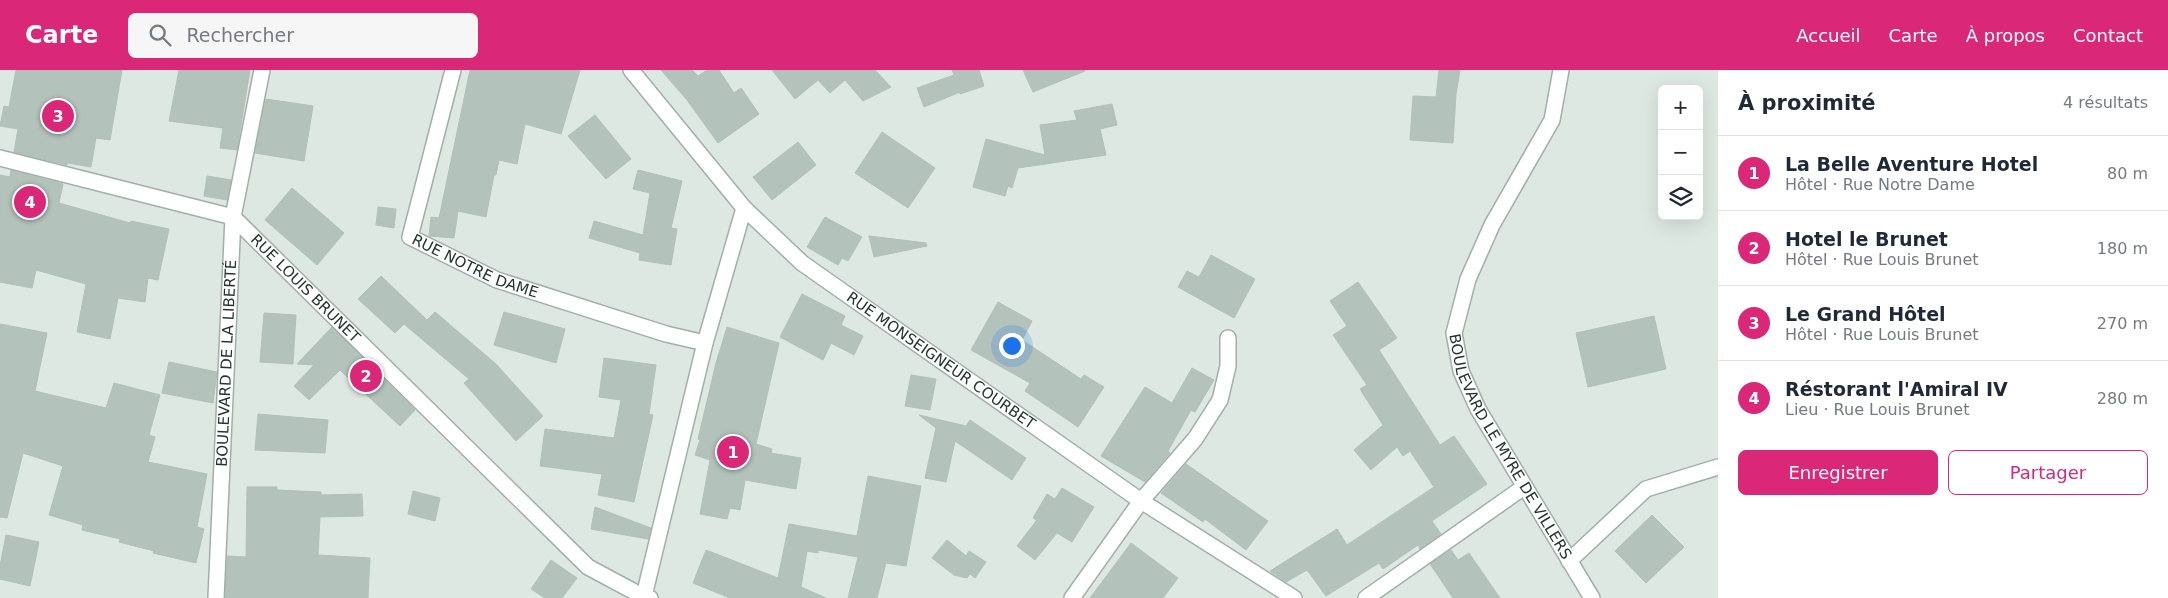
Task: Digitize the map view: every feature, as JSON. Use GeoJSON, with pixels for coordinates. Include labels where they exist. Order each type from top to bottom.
{"type":"FeatureCollection","features":[{"type":"Feature","properties":{"kind":"street","name":"BOULEVARD DE LA LIBERTÉ"},"geometry":{"type":"LineString","coordinates":[[216,598],[234,218],[262,70]]}},
{"type":"Feature","properties":{"kind":"street","name":"RUE NOTRE DAME"},"geometry":{"type":"LineString","coordinates":[[453,70],[410,236],[497,280],[666,334],[705,343]]}},
{"type":"Feature","properties":{"kind":"street","name":"RUE MONSEIGNEUR COURBET"},"geometry":{"type":"LineString","coordinates":[[631,70],[744,208],[802,263],[1141,501],[1294,598]]}},
{"type":"Feature","properties":{"kind":"street","name":"BOULEVARD LE MYRE DE VILLERS"},"geometry":{"type":"LineString","coordinates":[[1561,70],[1552,120],[1492,225],[1468,279],[1454,333],[1461,371],[1478,409],[1592,598]]}},
{"type":"Feature","properties":{"kind":"street"},"geometry":{"type":"LineString","coordinates":[[0,158],[234,218]]}},
{"type":"Feature","properties":{"kind":"street"},"geometry":{"type":"LineString","coordinates":[[647,597],[705,343],[744,208]]}},
{"type":"Feature","properties":{"kind":"street","name":"RUE LOUIS BRUNET"},"geometry":{"type":"LineString","coordinates":[[234,218],[588,567],[647,597]]}},
{"type":"Feature","properties":{"kind":"street"},"geometry":{"type":"LineString","coordinates":[[1072,598],[1141,501],[1195,439],[1220,400],[1228,366],[1228,338]]}},
{"type":"Feature","properties":{"kind":"street"},"geometry":{"type":"LineString","coordinates":[[1569,561],[1646,489],[1718,467]]}},
{"type":"Feature","properties":{"kind":"street"},"geometry":{"type":"LineString","coordinates":[[1366,598],[1524,487]]}},
{"type":"Feature","properties":{"kind":"building"},"geometry":{"type":"Polygon","coordinates":[[[16,70],[122,70],[110,140],[96,138],[91,167],[68,163],[67,165],[14,152],[18,129],[0,126],[4,106],[9,107],[16,70]]]}},
{"type":"Feature","properties":{"kind":"building"},"geometry":{"type":"Polygon","coordinates":[[[179,70],[250,70],[237,150],[220,148],[223,128],[169,121],[179,70]]]}},
{"type":"Feature","properties":{"kind":"building"},"geometry":{"type":"Polygon","coordinates":[[[470,70],[580,70],[561,134],[525,124],[517,164],[499,160],[496,175],[494,175],[486,217],[458,211],[454,238],[429,236],[431,217],[439,218],[470,70]]]}},
{"type":"Feature","properties":{"kind":"building"},"geometry":{"type":"Polygon","coordinates":[[[661,70],[692,70],[698,76],[707,70],[719,70],[734,93],[741,88],[759,114],[718,143],[687,100],[661,70]]]}},
{"type":"Feature","properties":{"kind":"building"},"geometry":{"type":"Polygon","coordinates":[[[772,70],[875,70],[891,87],[863,101],[845,80],[830,93],[818,80],[795,99],[772,70]]]}},
{"type":"Feature","properties":{"kind":"building"},"geometry":{"type":"Polygon","coordinates":[[[952,70],[979,70],[984,86],[960,94],[960,92],[924,107],[917,88],[954,75],[952,70]]]}},
{"type":"Feature","properties":{"kind":"building"},"geometry":{"type":"Polygon","coordinates":[[[1023,70],[1085,70],[1085,71],[1033,92],[1023,70]]]}},
{"type":"Feature","properties":{"kind":"building"},"geometry":{"type":"Polygon","coordinates":[[[1439,70],[1460,70],[1456,94],[1453,143],[1410,140],[1413,96],[1436,97],[1439,70]]]}},
{"type":"Feature","properties":{"kind":"building"},"geometry":{"type":"Polygon","coordinates":[[[266,99],[313,106],[304,161],[255,153],[266,99]]]}},
{"type":"Feature","properties":{"kind":"building"},"geometry":{"type":"Polygon","coordinates":[[[1112,104],[1117,125],[1100,129],[1106,155],[1018,168],[1012,188],[1008,186],[1005,196],[973,187],[986,139],[1045,155],[1040,125],[1077,120],[1074,111],[1112,104]]]}},
{"type":"Feature","properties":{"kind":"building"},"geometry":{"type":"Polygon","coordinates":[[[595,115],[631,159],[606,179],[568,136],[595,115]]]}},
{"type":"Feature","properties":{"kind":"building"},"geometry":{"type":"Polygon","coordinates":[[[882,132],[935,168],[908,208],[855,173],[882,132]]]}},
{"type":"Feature","properties":{"kind":"building"},"geometry":{"type":"Polygon","coordinates":[[[798,142],[816,165],[772,200],[753,177],[798,142]]]}},
{"type":"Feature","properties":{"kind":"building"},"geometry":{"type":"Polygon","coordinates":[[[11,170],[63,184],[59,203],[130,223],[131,221],[169,229],[158,280],[148,278],[145,302],[118,298],[110,339],[77,332],[86,284],[36,270],[32,288],[0,282],[0,175],[10,177],[11,170]]]}},
{"type":"Feature","properties":{"kind":"building"},"geometry":{"type":"Polygon","coordinates":[[[638,170],[682,181],[671,228],[677,229],[671,265],[639,260],[640,253],[589,238],[594,221],[643,235],[650,193],[633,189],[638,170]]]}},
{"type":"Feature","properties":{"kind":"building"},"geometry":{"type":"Polygon","coordinates":[[[207,176],[231,180],[227,200],[204,196],[207,176]]]}},
{"type":"Feature","properties":{"kind":"building"},"geometry":{"type":"Polygon","coordinates":[[[292,188],[344,233],[317,265],[265,220],[292,188]]]}},
{"type":"Feature","properties":{"kind":"building"},"geometry":{"type":"Polygon","coordinates":[[[378,207],[396,209],[394,228],[376,225],[378,207]]]}},
{"type":"Feature","properties":{"kind":"building"},"geometry":{"type":"Polygon","coordinates":[[[825,217],[862,237],[848,261],[842,258],[838,265],[807,247],[825,217]]]}},
{"type":"Feature","properties":{"kind":"building"},"geometry":{"type":"Polygon","coordinates":[[[869,236],[926,243],[927,246],[874,257],[869,236]]]}},
{"type":"Feature","properties":{"kind":"building"},"geometry":{"type":"Polygon","coordinates":[[[1211,255],[1255,279],[1234,318],[1178,287],[1187,271],[1199,277],[1211,255]]]}},
{"type":"Feature","properties":{"kind":"building"},"geometry":{"type":"Polygon","coordinates":[[[381,276],[427,320],[435,312],[496,364],[543,416],[516,441],[464,383],[469,379],[404,324],[395,333],[358,299],[381,276]]]}},
{"type":"Feature","properties":{"kind":"building"},"geometry":{"type":"Polygon","coordinates":[[[1358,282],[1397,338],[1379,350],[1440,445],[1454,436],[1487,484],[1432,521],[1441,534],[1420,549],[1418,545],[1383,569],[1379,563],[1326,596],[1307,570],[1286,582],[1270,571],[1337,529],[1347,545],[1434,487],[1410,451],[1403,456],[1397,447],[1371,470],[1354,450],[1383,425],[1360,389],[1367,385],[1333,335],[1347,326],[1330,301],[1358,282]]]}},
{"type":"Feature","properties":{"kind":"building"},"geometry":{"type":"Polygon","coordinates":[[[802,294],[845,316],[841,325],[863,336],[854,355],[831,343],[823,360],[780,337],[802,294]]]}},
{"type":"Feature","properties":{"kind":"building"},"geometry":{"type":"Polygon","coordinates":[[[998,302],[1032,321],[1022,340],[1081,379],[1084,375],[1104,387],[1078,427],[1025,391],[1030,383],[971,350],[998,302]]]}},
{"type":"Feature","properties":{"kind":"building"},"geometry":{"type":"Polygon","coordinates":[[[504,312],[565,329],[556,363],[494,345],[504,312]]]}},
{"type":"Feature","properties":{"kind":"building"},"geometry":{"type":"Polygon","coordinates":[[[264,313],[296,315],[293,364],[260,362],[264,313]]]}},
{"type":"Feature","properties":{"kind":"building"},"geometry":{"type":"Polygon","coordinates":[[[1654,316],[1666,369],[1588,387],[1576,333],[1654,316]]]}},
{"type":"Feature","properties":{"kind":"building"},"geometry":{"type":"Polygon","coordinates":[[[0,324],[47,333],[35,391],[106,408],[114,383],[160,395],[149,435],[155,437],[148,462],[207,474],[197,527],[204,529],[196,563],[153,553],[154,551],[119,542],[120,539],[82,530],[83,525],[49,515],[63,466],[23,453],[7,518],[0,517],[0,324]]]}},
{"type":"Feature","properties":{"kind":"building"},"geometry":{"type":"Polygon","coordinates":[[[332,327],[415,410],[400,426],[340,370],[309,400],[294,386],[314,365],[297,364],[332,327]]]}},
{"type":"Feature","properties":{"kind":"building"},"geometry":{"type":"Polygon","coordinates":[[[727,327],[779,343],[756,444],[772,449],[771,453],[801,458],[796,489],[745,480],[740,510],[730,508],[727,519],[700,514],[710,460],[695,455],[700,440],[698,439],[716,363],[727,327]]]}},
{"type":"Feature","properties":{"kind":"building"},"geometry":{"type":"Polygon","coordinates":[[[604,358],[656,365],[649,414],[653,415],[634,502],[598,495],[602,474],[540,466],[545,429],[614,438],[621,400],[599,397],[604,358]]]}},
{"type":"Feature","properties":{"kind":"building"},"geometry":{"type":"Polygon","coordinates":[[[169,362],[217,372],[213,403],[162,393],[169,362]]]}},
{"type":"Feature","properties":{"kind":"building"},"geometry":{"type":"Polygon","coordinates":[[[1192,368],[1214,380],[1195,412],[1191,410],[1168,451],[1170,453],[1145,482],[1101,456],[1145,387],[1172,403],[1192,368]]]}},
{"type":"Feature","properties":{"kind":"building"},"geometry":{"type":"Polygon","coordinates":[[[911,375],[936,379],[930,410],[905,406],[911,375]]]}},
{"type":"Feature","properties":{"kind":"building"},"geometry":{"type":"Polygon","coordinates":[[[258,414],[328,420],[325,453],[255,450],[258,414]]]}},
{"type":"Feature","properties":{"kind":"building"},"geometry":{"type":"Polygon","coordinates":[[[919,415],[966,426],[970,420],[1026,458],[1012,480],[955,441],[946,482],[925,478],[936,428],[919,415]]]}},
{"type":"Feature","properties":{"kind":"building"},"geometry":{"type":"Polygon","coordinates":[[[1186,464],[1268,521],[1246,550],[1205,519],[1203,522],[1161,493],[1186,464]]]}},
{"type":"Feature","properties":{"kind":"building"},"geometry":{"type":"Polygon","coordinates":[[[868,476],[921,486],[906,566],[886,563],[877,598],[848,598],[858,557],[818,550],[818,553],[807,551],[801,587],[826,598],[730,598],[693,583],[706,550],[778,578],[789,524],[857,536],[868,476]]]}},
{"type":"Feature","properties":{"kind":"building"},"geometry":{"type":"Polygon","coordinates":[[[247,487],[277,487],[277,490],[321,492],[321,495],[362,494],[363,516],[320,517],[318,555],[370,558],[368,598],[225,598],[227,556],[246,557],[247,487]]]}},
{"type":"Feature","properties":{"kind":"building"},"geometry":{"type":"Polygon","coordinates":[[[1062,488],[1094,507],[1072,542],[1057,533],[1035,560],[1017,546],[1037,520],[1033,518],[1047,494],[1055,499],[1062,488]]]}},
{"type":"Feature","properties":{"kind":"building"},"geometry":{"type":"Polygon","coordinates":[[[413,491],[440,498],[435,521],[408,514],[413,491]]]}},
{"type":"Feature","properties":{"kind":"building"},"geometry":{"type":"Polygon","coordinates":[[[595,507],[651,528],[648,539],[591,529],[595,507]]]}},
{"type":"Feature","properties":{"kind":"building"},"geometry":{"type":"Polygon","coordinates":[[[1652,515],[1684,547],[1646,583],[1615,551],[1652,515]]]}},
{"type":"Feature","properties":{"kind":"building"},"geometry":{"type":"Polygon","coordinates":[[[6,535],[39,542],[30,586],[0,579],[0,566],[6,535]]]}},
{"type":"Feature","properties":{"kind":"building"},"geometry":{"type":"Polygon","coordinates":[[[947,540],[966,556],[969,551],[986,562],[975,578],[970,574],[967,578],[954,575],[932,558],[947,540]]]}},
{"type":"Feature","properties":{"kind":"building"},"geometry":{"type":"Polygon","coordinates":[[[1131,543],[1178,578],[1163,598],[1090,598],[1131,543]]]}},
{"type":"Feature","properties":{"kind":"building"},"geometry":{"type":"Polygon","coordinates":[[[1451,550],[1458,560],[1469,553],[1500,598],[1453,598],[1430,564],[1451,550]]]}},
{"type":"Feature","properties":{"kind":"building"},"geometry":{"type":"Polygon","coordinates":[[[551,560],[577,578],[562,598],[545,598],[531,589],[551,560]]]}},
{"type":"Feature","properties":{"kind":"place","name":"Le Grand Hôtel"},"geometry":{"type":"Point","coordinates":[58,116]}},
{"type":"Feature","properties":{"kind":"place","name":"Réstorant l'Amiral IV"},"geometry":{"type":"Point","coordinates":[30,202]}},
{"type":"Feature","properties":{"kind":"place","name":"Hotel le Brunet"},"geometry":{"type":"Point","coordinates":[366,376]}},
{"type":"Feature","properties":{"kind":"place","name":"La Belle Aventure Hotel"},"geometry":{"type":"Point","coordinates":[733,452]}}]}
